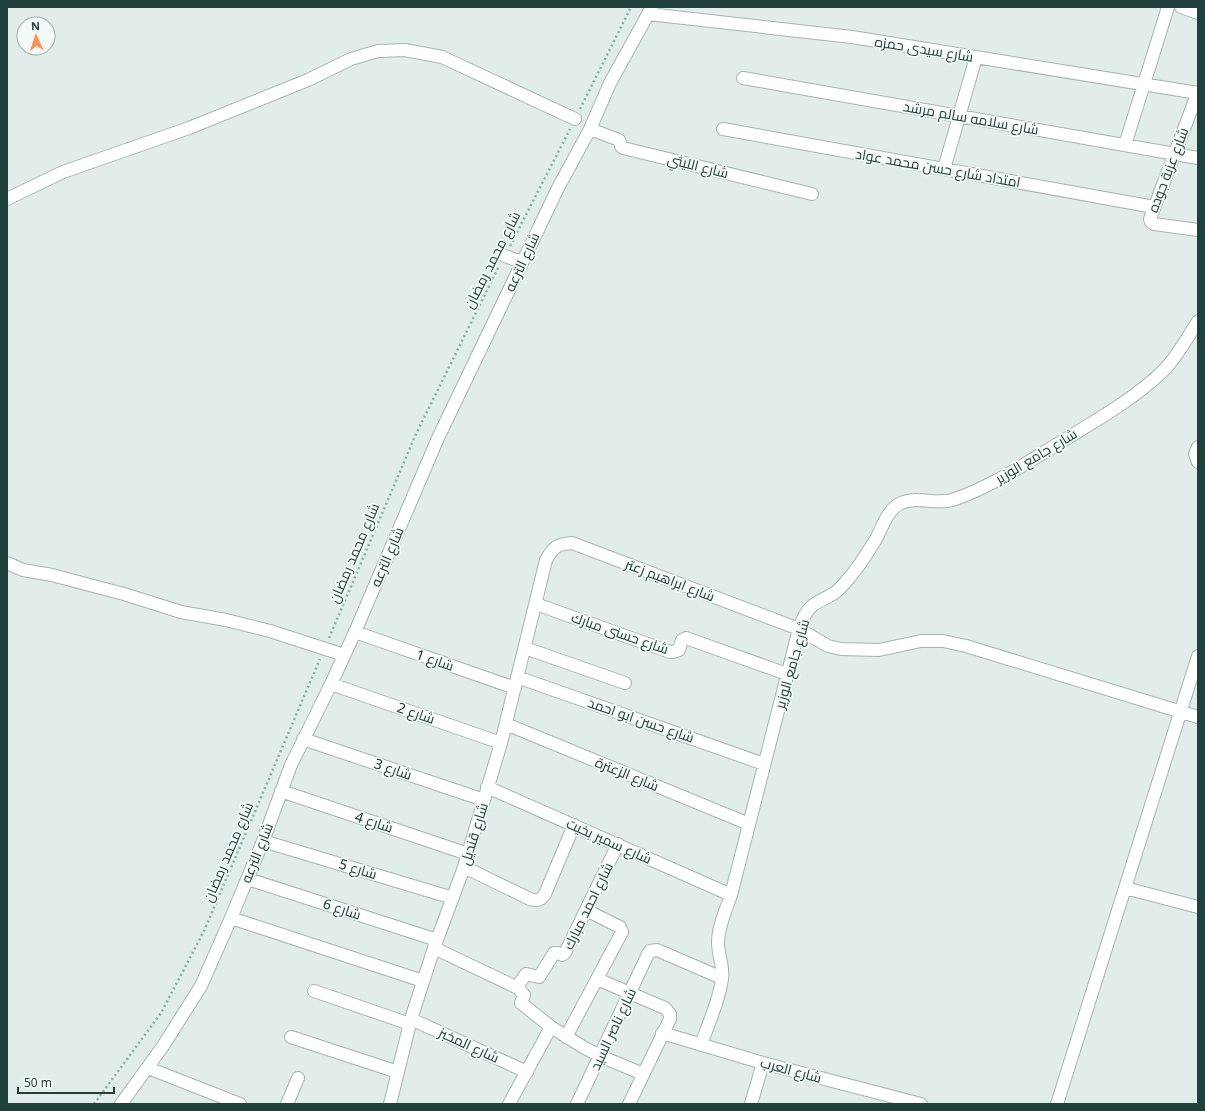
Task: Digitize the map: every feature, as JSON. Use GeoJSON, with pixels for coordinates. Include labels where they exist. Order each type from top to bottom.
{"type":"FeatureCollection","features":[{"type":"Feature","properties":{"kind":"street"},"geometry":{"type":"LineString","coordinates":[[1125,145],[1168,7]]}},
{"type":"Feature","properties":{"kind":"street"},"geometry":{"type":"LineString","coordinates":[[1181,7],[1198,12]]}},
{"type":"Feature","properties":{"kind":"street","name":"شارع سيدى حمزه"},"geometry":{"type":"LineString","coordinates":[[650,11],[852,37],[1198,92]]}},
{"type":"Feature","properties":{"kind":"street","name":"شارع الترعه"},"geometry":{"type":"LineString","coordinates":[[121,1104],[148,1068],[201,986],[248,879],[280,791],[303,739],[355,632],[438,438],[558,188],[590,129],[610,83],[650,11]]}},
{"type":"Feature","properties":{"kind":"street"},"geometry":{"type":"LineString","coordinates":[[7,199],[63,172],[189,128],[308,80],[351,59],[378,51],[405,50],[442,57],[575,119]]}},
{"type":"Feature","properties":{"kind":"street"},"geometry":{"type":"LineString","coordinates":[[944,168],[976,57]]}},
{"type":"Feature","properties":{"kind":"street","name":"شارع سلامه سالم مرشد"},"geometry":{"type":"LineString","coordinates":[[743,78],[1198,158]]}},
{"type":"Feature","properties":{"kind":"street","name":"شارع عزبة جوده"},"geometry":{"type":"LineString","coordinates":[[1198,92],[1150,219],[1154,224],[1198,230]]}},
{"type":"Feature","properties":{"kind":"street","name":"شارع الليثي"},"geometry":{"type":"LineString","coordinates":[[590,129],[619,140],[623,148],[812,194]]}},
{"type":"Feature","properties":{"kind":"street","name":"امتداد شارع حسن محمد عواد"},"geometry":{"type":"LineString","coordinates":[[723,129],[1154,207]]}},
{"type":"Feature","properties":{"kind":"street"},"geometry":{"type":"LineString","coordinates":[[505,256],[522,262]]}},
{"type":"Feature","properties":{"kind":"street","name":"شارع جامع الوزير"},"geometry":{"type":"LineString","coordinates":[[701,1045],[719,992],[722,978],[718,942],[720,928],[731,894],[799,629],[805,614],[812,606],[834,593],[854,572],[888,516],[897,505],[905,501],[915,500],[937,502],[952,500],[993,482],[1109,413],[1141,390],[1164,370],[1178,354],[1198,321]]}},
{"type":"Feature","properties":{"kind":"street"},"geometry":{"type":"LineString","coordinates":[[1198,447],[1195,454],[1198,462]]}},
{"type":"Feature","properties":{"kind":"street","name":"شارع ابراهيم زعتر"},"geometry":{"type":"LineString","coordinates":[[546,560],[552,550],[556,547],[561,544],[572,543],[799,629],[828,646],[841,649],[879,650],[921,641],[943,641],[966,646],[1198,718]]}},
{"type":"Feature","properties":{"kind":"street","name":"شارع قنديل"},"geometry":{"type":"LineString","coordinates":[[390,1104],[410,1021],[464,868],[501,743],[546,560]]}},
{"type":"Feature","properties":{"kind":"street"},"geometry":{"type":"LineString","coordinates":[[7,563],[23,570],[82,582],[181,612],[226,620],[270,631],[344,655]]}},
{"type":"Feature","properties":{"kind":"street","name":"شارع حسنى مبارك"},"geometry":{"type":"LineString","coordinates":[[536,604],[670,652],[679,650],[682,640],[686,638],[787,674]]}},
{"type":"Feature","properties":{"kind":"street","name":"شارع 1"},"geometry":{"type":"LineString","coordinates":[[355,632],[516,683]]}},
{"type":"Feature","properties":{"kind":"street"},"geometry":{"type":"LineString","coordinates":[[524,648],[625,682]]}},
{"type":"Feature","properties":{"kind":"street"},"geometry":{"type":"LineString","coordinates":[[1057,1104],[1198,656]]}},
{"type":"Feature","properties":{"kind":"street","name":"شارع حسن ابو احمد"},"geometry":{"type":"LineString","coordinates":[[516,683],[764,764]]}},
{"type":"Feature","properties":{"kind":"street","name":"شارع 2"},"geometry":{"type":"LineString","coordinates":[[331,684],[501,743]]}},
{"type":"Feature","properties":{"kind":"street","name":"شارع الزعترة"},"geometry":{"type":"LineString","coordinates":[[506,724],[749,824]]}},
{"type":"Feature","properties":{"kind":"street","name":"شارع 3"},"geometry":{"type":"LineString","coordinates":[[303,739],[484,800]]}},
{"type":"Feature","properties":{"kind":"street","name":"شارع سمير بخيت"},"geometry":{"type":"LineString","coordinates":[[487,787],[731,894]]}},
{"type":"Feature","properties":{"kind":"street","name":"شارع 4"},"geometry":{"type":"LineString","coordinates":[[280,791],[468,854]]}},
{"type":"Feature","properties":{"kind":"street"},"geometry":{"type":"LineString","coordinates":[[464,868],[530,899],[535,901],[541,899],[545,894],[574,825]]}},
{"type":"Feature","properties":{"kind":"street","name":"شارع 5"},"geometry":{"type":"LineString","coordinates":[[263,841],[453,898]]}},
{"type":"Feature","properties":{"kind":"street","name":"شارع احمد مبارك"},"geometry":{"type":"LineString","coordinates":[[518,988],[525,974],[539,977],[554,953],[562,955],[565,953],[618,844]]}},
{"type":"Feature","properties":{"kind":"street","name":"شارع 6"},"geometry":{"type":"LineString","coordinates":[[248,879],[436,944],[518,988]]}},
{"type":"Feature","properties":{"kind":"street"},"geometry":{"type":"LineString","coordinates":[[1125,888],[1198,907]]}},
{"type":"Feature","properties":{"kind":"street"},"geometry":{"type":"LineString","coordinates":[[566,1037],[622,932],[622,929],[618,925],[586,910]]}},
{"type":"Feature","properties":{"kind":"street"},"geometry":{"type":"LineString","coordinates":[[231,918],[423,981]]}},
{"type":"Feature","properties":{"kind":"street","name":"شارع ناصر السيد"},"geometry":{"type":"LineString","coordinates":[[577,1104],[650,951],[657,950],[722,978]]}},
{"type":"Feature","properties":{"kind":"street"},"geometry":{"type":"LineString","coordinates":[[597,979],[669,1011],[670,1014],[670,1019],[629,1104]]}},
{"type":"Feature","properties":{"kind":"street"},"geometry":{"type":"LineString","coordinates":[[518,988],[524,995],[521,1003],[551,1027],[600,1056],[643,1074]]}},
{"type":"Feature","properties":{"kind":"street","name":"شارع المخبز"},"geometry":{"type":"LineString","coordinates":[[314,991],[410,1021],[527,1072]]}},
{"type":"Feature","properties":{"kind":"street"},"geometry":{"type":"LineString","coordinates":[[509,1104],[551,1027]]}},
{"type":"Feature","properties":{"kind":"street","name":"شارع العرب"},"geometry":{"type":"LineString","coordinates":[[662,1033],[763,1063],[921,1104]]}},
{"type":"Feature","properties":{"kind":"street"},"geometry":{"type":"LineString","coordinates":[[291,1038],[398,1072]]}},
{"type":"Feature","properties":{"kind":"street"},"geometry":{"type":"LineString","coordinates":[[751,1104],[763,1063]]}},
{"type":"Feature","properties":{"kind":"street"},"geometry":{"type":"LineString","coordinates":[[148,1068],[240,1104]]}},
{"type":"Feature","properties":{"kind":"street"},"geometry":{"type":"LineString","coordinates":[[287,1104],[298,1078]]}},
{"type":"Feature","properties":{"kind":"path","name":"شارع محمد رمضان"},"geometry":{"type":"LineString","coordinates":[[94,1104],[161,1013],[204,931],[416,434],[493,277],[575,119],[630,7]]}}]}
